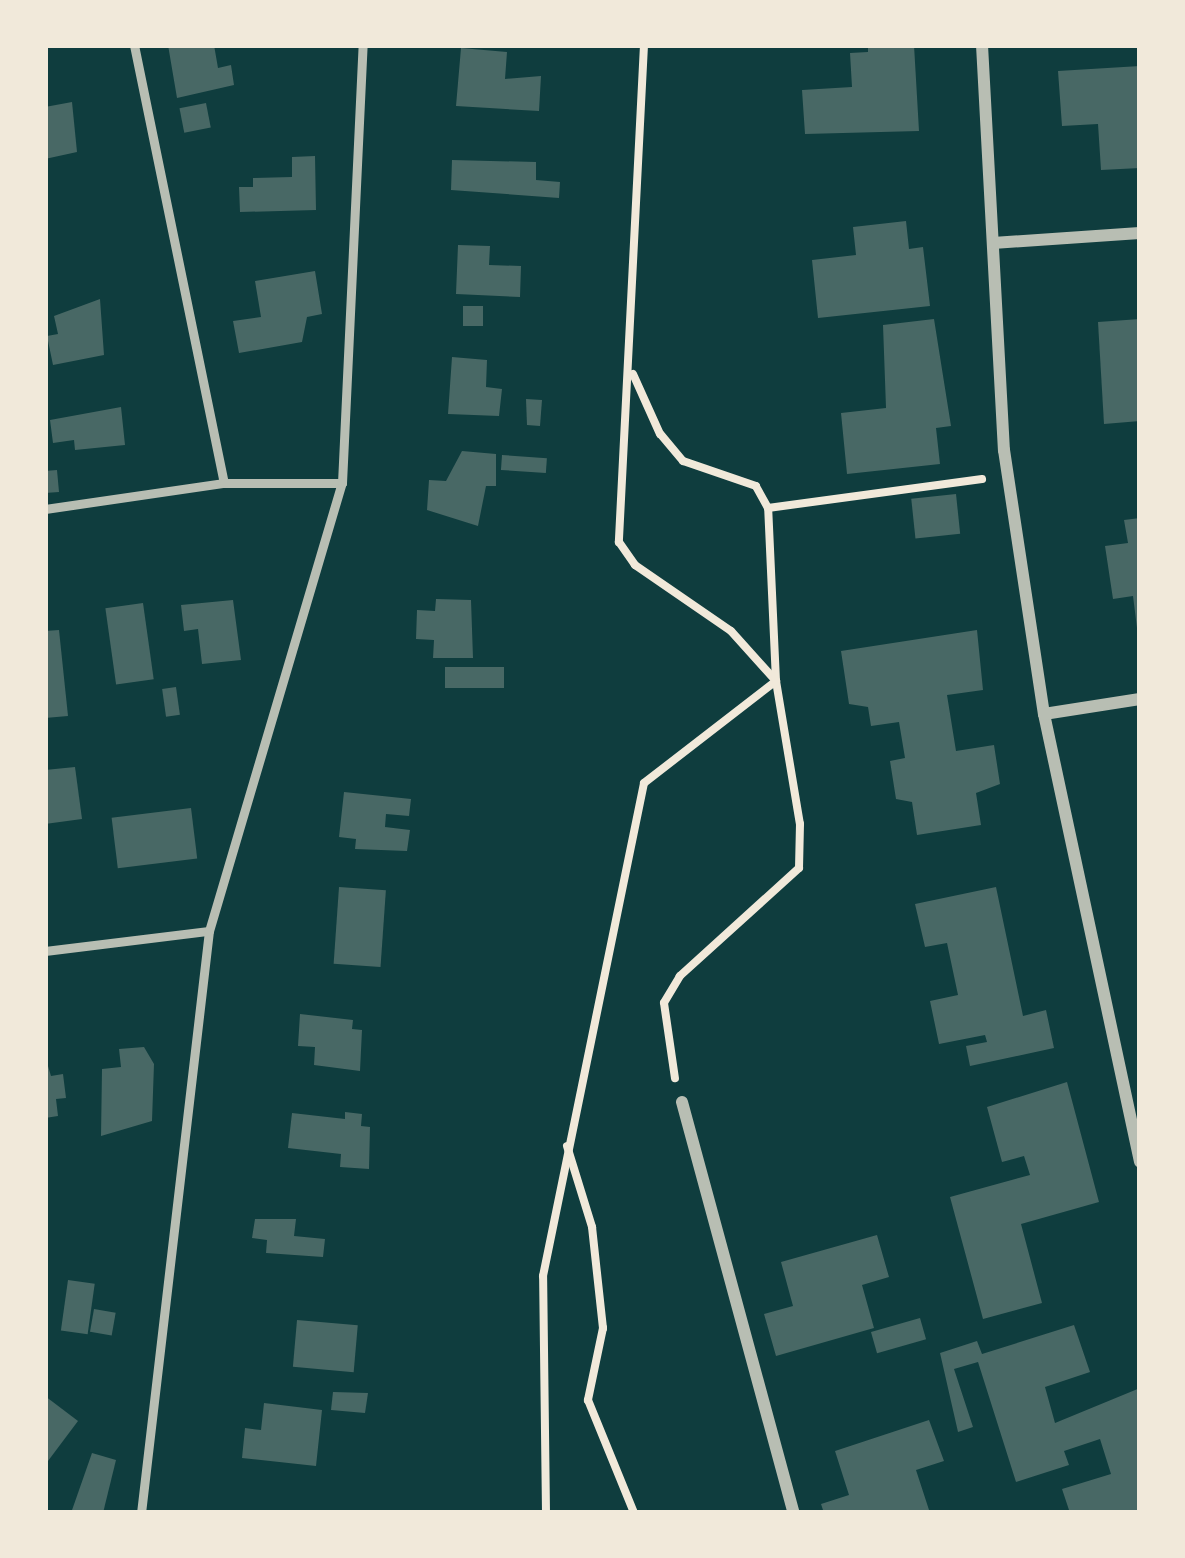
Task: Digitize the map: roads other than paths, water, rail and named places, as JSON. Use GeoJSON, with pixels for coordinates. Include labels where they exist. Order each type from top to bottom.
{"type":"FeatureCollection","features":[{"type":"Feature","properties":{"kind":"street"},"geometry":{"type":"LineString","coordinates":[[982,45],[1008,475],[1044,714],[1140,1162]]}},
{"type":"Feature","properties":{"kind":"street"},"geometry":{"type":"LineString","coordinates":[[993,243],[1140,233]]}},
{"type":"Feature","properties":{"kind":"street"},"geometry":{"type":"LineString","coordinates":[[1044,714],[1140,699]]}},
{"type":"Feature","properties":{"kind":"street"},"geometry":{"type":"LineString","coordinates":[[682,1102],[794,1513]]}},
{"type":"Feature","properties":{"kind":"lane"},"geometry":{"type":"LineString","coordinates":[[134,45],[224,483]]}},
{"type":"Feature","properties":{"kind":"lane"},"geometry":{"type":"LineString","coordinates":[[141,1513],[209,931],[342,483],[363,45]]}},
{"type":"Feature","properties":{"kind":"lane"},"geometry":{"type":"LineString","coordinates":[[45,509],[224,483],[342,483]]}},
{"type":"Feature","properties":{"kind":"lane"},"geometry":{"type":"LineString","coordinates":[[45,951],[209,931]]}}]}
